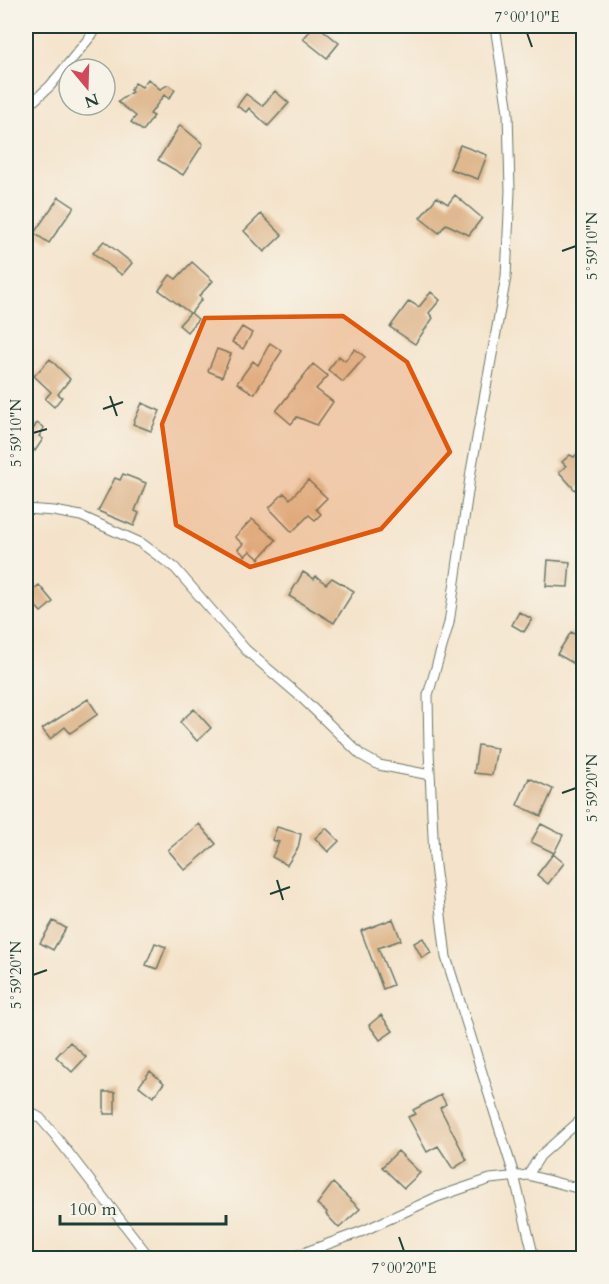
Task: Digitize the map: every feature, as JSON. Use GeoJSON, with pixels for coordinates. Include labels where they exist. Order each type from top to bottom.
{"type":"FeatureCollection","features":[{"type":"Feature","properties":{"kind":"street"},"geometry":{"type":"LineString","coordinates":[[26,108],[50,86],[99,26]]}},
{"type":"Feature","properties":{"kind":"street"},"geometry":{"type":"LineString","coordinates":[[495,26],[508,112],[510,190],[506,277],[471,471],[449,623],[428,695],[430,775],[434,857],[446,957],[514,1175],[534,1258]]}},
{"type":"Feature","properties":{"kind":"street"},"geometry":{"type":"LineString","coordinates":[[26,509],[81,516],[141,543],[175,568],[246,650],[302,698],[361,755],[379,765],[430,775]]}},
{"type":"Feature","properties":{"kind":"street"},"geometry":{"type":"LineString","coordinates":[[26,1110],[40,1118],[54,1134],[150,1258]]}},
{"type":"Feature","properties":{"kind":"street"},"geometry":{"type":"LineString","coordinates":[[528,1175],[540,1156],[584,1116]]}},
{"type":"Feature","properties":{"kind":"street"},"geometry":{"type":"LineString","coordinates":[[290,1258],[363,1231],[464,1186],[514,1175],[528,1175],[584,1190]]}},
{"type":"Feature","properties":{"kind":"highlighted area"},"geometry":{"type":"Polygon","coordinates":[[[343,316],[407,362],[450,452],[381,529],[250,567],[176,525],[162,424],[205,318],[343,316]]]}},
{"type":"Feature","properties":{"kind":"building"},"geometry":{"type":"Polygon","coordinates":[[[314,26],[318,26],[339,43],[327,58],[303,39],[314,26]]]}},
{"type":"Feature","properties":{"kind":"building"},"geometry":{"type":"Polygon","coordinates":[[[148,79],[160,89],[168,85],[175,90],[169,99],[164,95],[150,114],[154,116],[143,131],[131,122],[136,116],[118,102],[132,92],[130,90],[135,83],[142,87],[148,79]]]}},
{"type":"Feature","properties":{"kind":"building"},"geometry":{"type":"Polygon","coordinates":[[[275,91],[289,103],[268,126],[249,108],[246,112],[237,106],[246,94],[262,106],[275,91]]]}},
{"type":"Feature","properties":{"kind":"building"},"geometry":{"type":"Polygon","coordinates":[[[180,125],[203,144],[183,175],[158,160],[180,125]]]}},
{"type":"Feature","properties":{"kind":"building"},"geometry":{"type":"Polygon","coordinates":[[[460,145],[487,155],[478,179],[450,169],[460,145]]]}},
{"type":"Feature","properties":{"kind":"building"},"geometry":{"type":"Polygon","coordinates":[[[455,195],[482,218],[469,235],[446,224],[439,233],[420,218],[437,197],[448,204],[455,195]]]}},
{"type":"Feature","properties":{"kind":"building"},"geometry":{"type":"Polygon","coordinates":[[[59,197],[74,207],[49,243],[34,233],[59,197]]]}},
{"type":"Feature","properties":{"kind":"building"},"geometry":{"type":"Polygon","coordinates":[[[261,214],[282,235],[264,252],[244,231],[261,214]]]}},
{"type":"Feature","properties":{"kind":"building"},"geometry":{"type":"Polygon","coordinates":[[[104,241],[132,263],[122,275],[93,253],[104,241]]]}},
{"type":"Feature","properties":{"kind":"building"},"geometry":{"type":"Polygon","coordinates":[[[192,262],[213,281],[199,296],[202,299],[191,313],[198,319],[187,332],[179,325],[190,313],[159,290],[170,275],[176,279],[192,262]]]}},
{"type":"Feature","properties":{"kind":"building"},"geometry":{"type":"Polygon","coordinates":[[[431,292],[440,300],[429,313],[433,318],[415,344],[390,327],[409,301],[419,307],[431,292]]]}},
{"type":"Feature","properties":{"kind":"building"},"geometry":{"type":"Polygon","coordinates":[[[242,327],[252,333],[243,349],[232,342],[242,327]]]}},
{"type":"Feature","properties":{"kind":"building"},"geometry":{"type":"Polygon","coordinates":[[[270,343],[282,351],[254,394],[237,383],[253,361],[258,365],[270,343]]]}},
{"type":"Feature","properties":{"kind":"building"},"geometry":{"type":"Polygon","coordinates":[[[217,349],[231,354],[222,377],[208,371],[217,349]]]}},
{"type":"Feature","properties":{"kind":"building"},"geometry":{"type":"Polygon","coordinates":[[[355,349],[365,357],[343,382],[328,370],[339,356],[345,361],[355,349]]]}},
{"type":"Feature","properties":{"kind":"building"},"geometry":{"type":"Polygon","coordinates":[[[50,359],[70,379],[58,394],[62,397],[54,407],[45,399],[51,392],[34,376],[50,359]]]}},
{"type":"Feature","properties":{"kind":"building"},"geometry":{"type":"Polygon","coordinates":[[[313,364],[328,376],[316,389],[333,402],[317,425],[297,417],[291,424],[276,411],[313,364]]]}},
{"type":"Feature","properties":{"kind":"building"},"geometry":{"type":"Polygon","coordinates":[[[142,403],[160,411],[151,431],[133,424],[142,403]]]}},
{"type":"Feature","properties":{"kind":"building"},"geometry":{"type":"Polygon","coordinates":[[[37,423],[44,428],[39,436],[43,439],[35,451],[32,447],[26,457],[26,440],[37,423]]]}},
{"type":"Feature","properties":{"kind":"building"},"geometry":{"type":"Polygon","coordinates":[[[584,448],[584,482],[575,490],[559,472],[566,466],[562,462],[570,455],[574,457],[584,448]]]}},
{"type":"Feature","properties":{"kind":"building"},"geometry":{"type":"Polygon","coordinates":[[[123,474],[146,483],[135,511],[139,513],[134,526],[98,511],[115,478],[120,480],[123,474]]]}},
{"type":"Feature","properties":{"kind":"building"},"geometry":{"type":"Polygon","coordinates":[[[308,480],[327,498],[316,509],[321,514],[315,520],[309,515],[292,532],[269,508],[284,493],[290,499],[308,480]]]}},
{"type":"Feature","properties":{"kind":"building"},"geometry":{"type":"Polygon","coordinates":[[[252,519],[276,540],[259,559],[250,551],[245,556],[238,549],[243,544],[235,537],[252,519]]]}},
{"type":"Feature","properties":{"kind":"building"},"geometry":{"type":"Polygon","coordinates":[[[548,560],[570,562],[568,587],[546,586],[548,560]]]}},
{"type":"Feature","properties":{"kind":"building"},"geometry":{"type":"Polygon","coordinates":[[[303,572],[314,579],[316,576],[326,584],[332,578],[354,591],[334,623],[289,596],[303,572]]]}},
{"type":"Feature","properties":{"kind":"building"},"geometry":{"type":"Polygon","coordinates":[[[39,585],[53,602],[41,612],[26,596],[39,585]]]}},
{"type":"Feature","properties":{"kind":"building"},"geometry":{"type":"Polygon","coordinates":[[[519,612],[532,619],[524,632],[512,625],[519,612]]]}},
{"type":"Feature","properties":{"kind":"building"},"geometry":{"type":"Polygon","coordinates":[[[571,632],[584,639],[584,661],[580,667],[557,654],[571,632]]]}},
{"type":"Feature","properties":{"kind":"building"},"geometry":{"type":"Polygon","coordinates":[[[88,699],[98,714],[70,733],[65,727],[50,739],[42,729],[88,699]]]}},
{"type":"Feature","properties":{"kind":"building"},"geometry":{"type":"Polygon","coordinates":[[[194,709],[211,728],[197,741],[180,722],[194,709]]]}},
{"type":"Feature","properties":{"kind":"building"},"geometry":{"type":"Polygon","coordinates":[[[478,745],[497,748],[492,775],[474,773],[478,745]]]}},
{"type":"Feature","properties":{"kind":"building"},"geometry":{"type":"Polygon","coordinates":[[[529,778],[553,789],[541,816],[517,805],[529,778]]]}},
{"type":"Feature","properties":{"kind":"building"},"geometry":{"type":"Polygon","coordinates":[[[199,824],[216,844],[185,870],[168,850],[199,824]]]}},
{"type":"Feature","properties":{"kind":"building"},"geometry":{"type":"Polygon","coordinates":[[[541,824],[563,835],[554,853],[531,842],[541,824]]]}},
{"type":"Feature","properties":{"kind":"building"},"geometry":{"type":"Polygon","coordinates":[[[277,827],[301,834],[298,848],[287,865],[272,857],[279,842],[272,840],[277,827]]]}},
{"type":"Feature","properties":{"kind":"building"},"geometry":{"type":"Polygon","coordinates":[[[326,828],[339,841],[328,852],[315,838],[326,828]]]}},
{"type":"Feature","properties":{"kind":"building"},"geometry":{"type":"Polygon","coordinates":[[[553,854],[564,863],[548,884],[537,875],[553,854]]]}},
{"type":"Feature","properties":{"kind":"building"},"geometry":{"type":"Polygon","coordinates":[[[393,919],[401,940],[378,948],[393,985],[383,989],[361,931],[393,919]]]}},
{"type":"Feature","properties":{"kind":"building"},"geometry":{"type":"Polygon","coordinates":[[[53,921],[66,928],[53,950],[40,943],[53,921]]]}},
{"type":"Feature","properties":{"kind":"building"},"geometry":{"type":"Polygon","coordinates":[[[423,938],[431,953],[422,958],[414,943],[423,938]]]}},
{"type":"Feature","properties":{"kind":"building"},"geometry":{"type":"Polygon","coordinates":[[[155,943],[166,947],[157,969],[146,965],[155,943]]]}},
{"type":"Feature","properties":{"kind":"building"},"geometry":{"type":"Polygon","coordinates":[[[381,1015],[393,1031],[380,1040],[369,1025],[381,1015]]]}},
{"type":"Feature","properties":{"kind":"building"},"geometry":{"type":"Polygon","coordinates":[[[70,1042],[86,1057],[72,1072],[56,1057],[70,1042]]]}},
{"type":"Feature","properties":{"kind":"building"},"geometry":{"type":"Polygon","coordinates":[[[150,1071],[164,1083],[153,1097],[139,1086],[150,1071]]]}},
{"type":"Feature","properties":{"kind":"building"},"geometry":{"type":"Polygon","coordinates":[[[104,1092],[115,1092],[115,1114],[104,1114],[104,1092]]]}},
{"type":"Feature","properties":{"kind":"building"},"geometry":{"type":"Polygon","coordinates":[[[441,1095],[446,1104],[440,1108],[467,1160],[453,1169],[438,1146],[427,1152],[408,1117],[416,1114],[413,1110],[441,1095]]]}},
{"type":"Feature","properties":{"kind":"building"},"geometry":{"type":"Polygon","coordinates":[[[398,1151],[420,1173],[404,1188],[382,1167],[398,1151]]]}},
{"type":"Feature","properties":{"kind":"building"},"geometry":{"type":"Polygon","coordinates":[[[333,1183],[360,1209],[339,1228],[326,1214],[327,1212],[317,1204],[333,1183]]]}}]}
